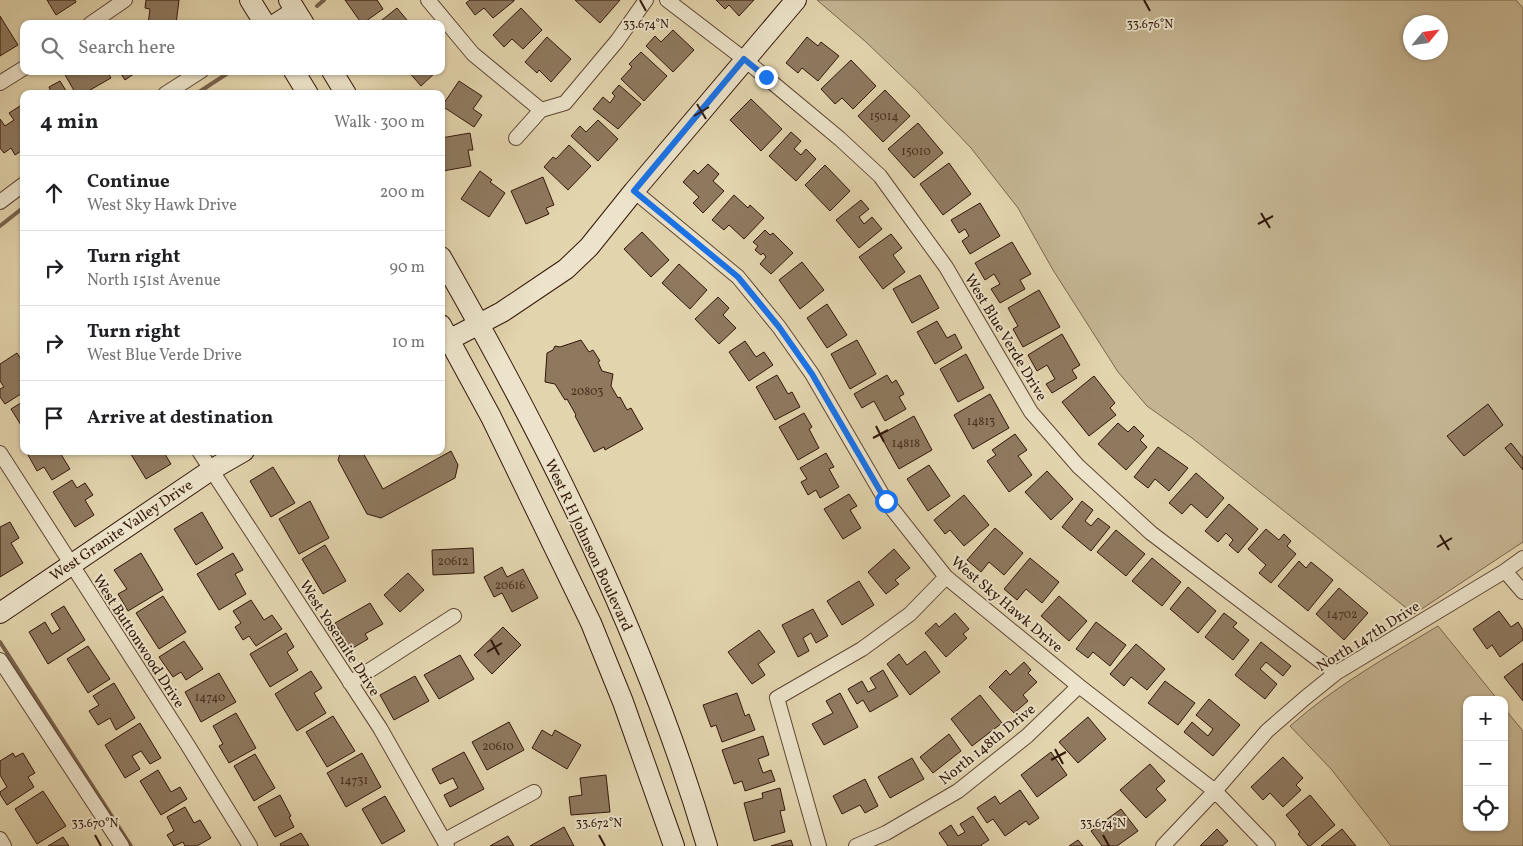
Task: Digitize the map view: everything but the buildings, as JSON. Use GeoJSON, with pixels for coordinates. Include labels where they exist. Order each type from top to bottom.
{"type":"FeatureCollection","features":[{"type":"Feature","properties":{"kind":"main road"},"geometry":{"type":"LineString","coordinates":[[250,0],[262,20]]}},
{"type":"Feature","properties":{"kind":"main road"},"geometry":{"type":"LineString","coordinates":[[455,333],[502,312],[566,269],[589,247],[744,59],[796,0]]}},
{"type":"Feature","properties":{"kind":"main road"},"geometry":{"type":"LineString","coordinates":[[283,20],[296,12]]}},
{"type":"Feature","properties":{"kind":"main road"},"geometry":{"type":"LineString","coordinates":[[296,75],[306,90]]}},
{"type":"Feature","properties":{"kind":"main road"},"geometry":{"type":"LineString","coordinates":[[334,75],[344,90]]}},
{"type":"Feature","properties":{"kind":"main road","name":"West R H Johnson Boulevard"},"geometry":{"type":"LineString","coordinates":[[445,279],[455,333],[591,623],[623,702],[674,846]]}},
{"type":"Feature","properties":{"kind":"main road","name":"West R H Johnson Boulevard"},"geometry":{"type":"LineString","coordinates":[[455,333],[523,407],[610,586],[636,648],[680,762],[707,846]]}},
{"type":"Feature","properties":{"kind":"main road","name":"West Granite Valley Drive"},"geometry":{"type":"LineString","coordinates":[[0,613],[211,470],[237,455]]}},
{"type":"Feature","properties":{"kind":"street"},"geometry":{"type":"LineString","coordinates":[[96,20],[125,0]]}},
{"type":"Feature","properties":{"kind":"street"},"geometry":{"type":"LineString","coordinates":[[428,0],[474,54],[541,110]]}},
{"type":"Feature","properties":{"kind":"street"},"geometry":{"type":"LineString","coordinates":[[516,138],[541,110],[565,103],[617,42],[646,0]]}},
{"type":"Feature","properties":{"kind":"street","name":"West Blue Verde Drive"},"geometry":{"type":"LineString","coordinates":[[667,0],[744,59],[840,139],[880,176],[946,267],[1031,412],[1078,466],[1151,533],[1336,673]]}},
{"type":"Feature","properties":{"kind":"street"},"geometry":{"type":"LineString","coordinates":[[0,84],[20,71]]}},
{"type":"Feature","properties":{"kind":"street"},"geometry":{"type":"LineString","coordinates":[[171,90],[195,75]]}},
{"type":"Feature","properties":{"kind":"street"},"geometry":{"type":"LineString","coordinates":[[0,202],[20,187]]}},
{"type":"Feature","properties":{"kind":"street","name":"West Sky Hawk Drive"},"geometry":{"type":"LineString","coordinates":[[634,191],[738,277],[779,327],[812,374],[886,501],[946,577],[1079,686],[1215,791],[1268,846]]}},
{"type":"Feature","properties":{"kind":"street","name":"West Buttonwood Drive"},"geometry":{"type":"LineString","coordinates":[[0,454],[187,744],[250,846]]}},
{"type":"Feature","properties":{"kind":"street","name":"West Yosemite Drive"},"geometry":{"type":"LineString","coordinates":[[202,455],[380,728],[446,843]]}},
{"type":"Feature","properties":{"kind":"street","name":"North 147th Drive"},"geometry":{"type":"LineString","coordinates":[[1163,846],[1215,791],[1266,731],[1336,673],[1505,571],[1523,558]]}},
{"type":"Feature","properties":{"kind":"street"},"geometry":{"type":"LineString","coordinates":[[1505,571],[1523,592]]}},
{"type":"Feature","properties":{"kind":"street"},"geometry":{"type":"LineString","coordinates":[[819,846],[777,698],[862,649],[910,614],[946,577]]}},
{"type":"Feature","properties":{"kind":"street"},"geometry":{"type":"LineString","coordinates":[[350,682],[454,616]]}},
{"type":"Feature","properties":{"kind":"street"},"geometry":{"type":"LineString","coordinates":[[0,660],[122,846]]}},
{"type":"Feature","properties":{"kind":"street","name":"North 148th Drive"},"geometry":{"type":"LineString","coordinates":[[856,846],[886,833],[958,791],[1027,736],[1079,686]]}},
{"type":"Feature","properties":{"kind":"street"},"geometry":{"type":"LineString","coordinates":[[446,843],[534,792]]}},
{"type":"Feature","properties":{"kind":"street"},"geometry":{"type":"LineString","coordinates":[[0,839],[4,846]]}},
{"type":"Feature","properties":{"kind":"shaded area"},"geometry":{"type":"Polygon","coordinates":[[[817,0],[1516,0],[1523,8],[1523,542],[1414,614],[1192,438],[1147,406],[1118,372],[1053,270],[1018,208],[971,148],[917,91],[866,42],[817,0]]]}},
{"type":"Feature","properties":{"kind":"shaded area"},"geometry":{"type":"Polygon","coordinates":[[[1438,626],[1495,696],[1463,696],[1463,831],[1508,831],[1508,713],[1523,731],[1523,846],[1391,846],[1331,769],[1290,726],[1343,685],[1438,626]]]}},
{"type":"Feature","properties":{"kind":"waterway"},"geometry":{"type":"LineString","coordinates":[[317,6],[324,0]]}},
{"type":"Feature","properties":{"kind":"waterway"},"geometry":{"type":"LineString","coordinates":[[202,90],[225,75]]}},
{"type":"Feature","properties":{"kind":"waterway"},"geometry":{"type":"LineString","coordinates":[[0,226],[20,210]]}},
{"type":"Feature","properties":{"kind":"waterway"},"geometry":{"type":"LineString","coordinates":[[0,642],[131,846]]}},
{"type":"Feature","properties":{"kind":"route"},"geometry":{"type":"LineString","coordinates":[[766,77],[744,59],[634,191],[738,277],[779,327],[812,374],[886,501]]}}]}
